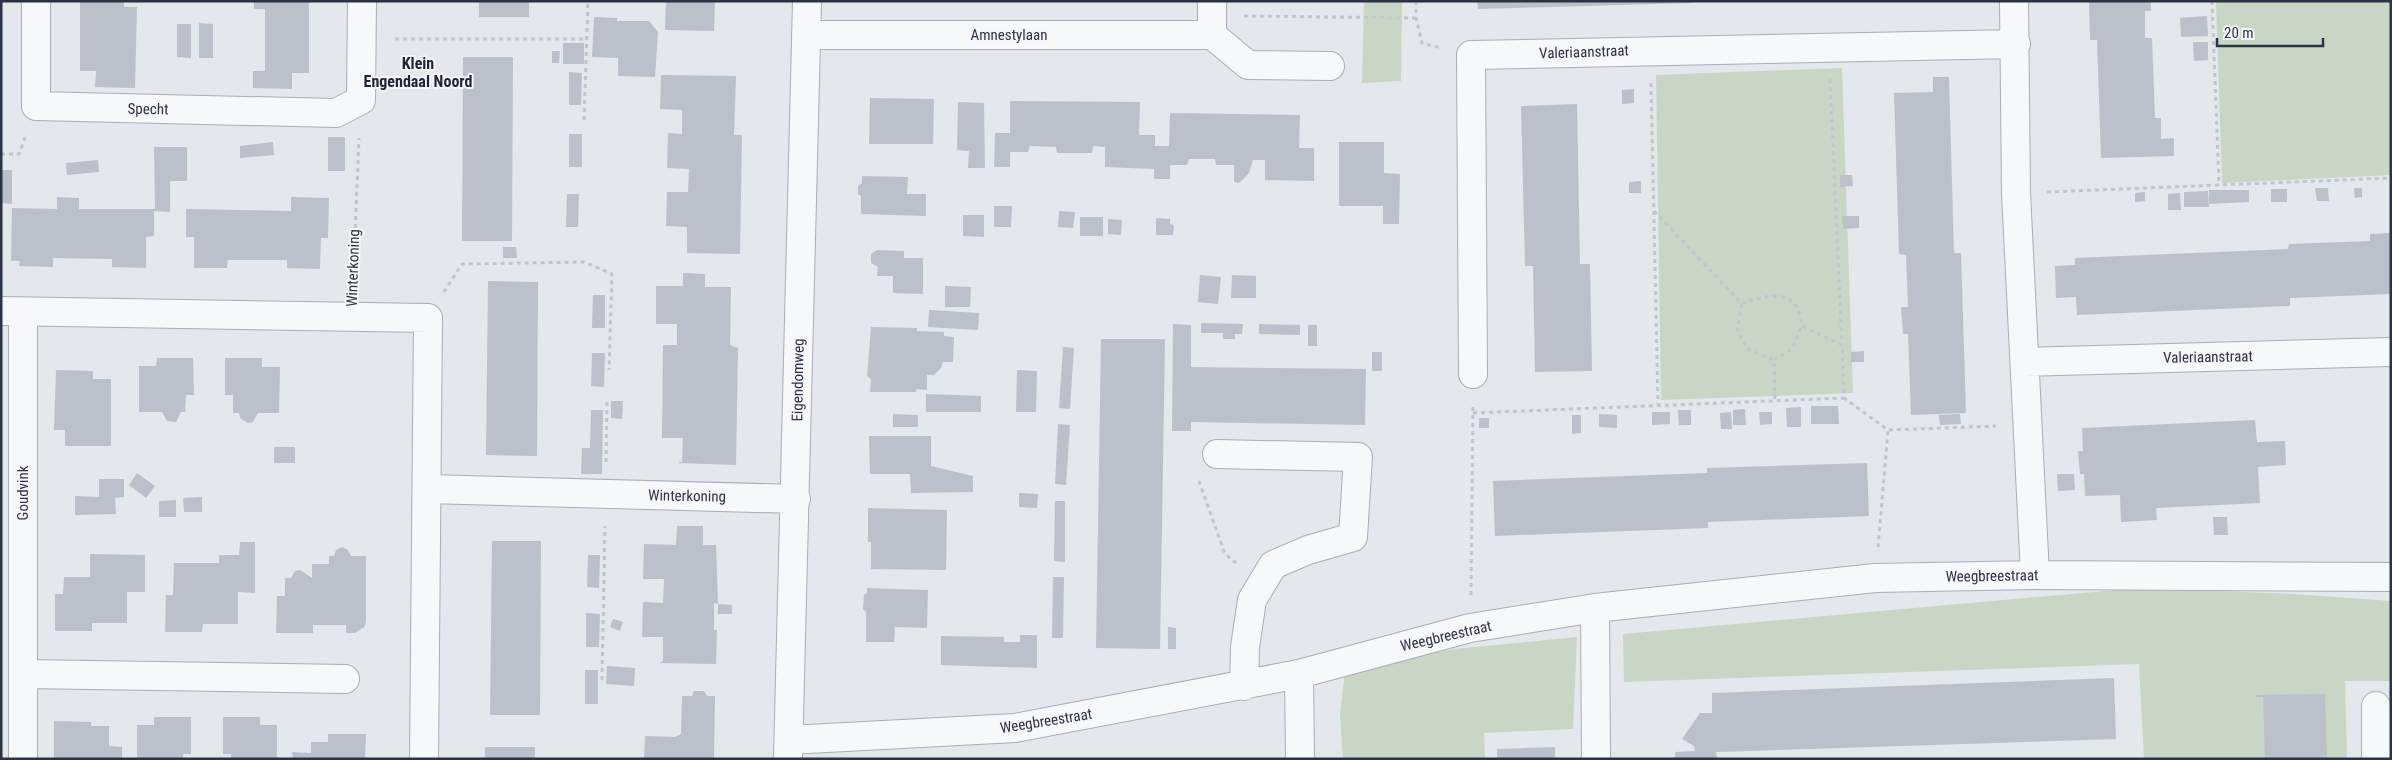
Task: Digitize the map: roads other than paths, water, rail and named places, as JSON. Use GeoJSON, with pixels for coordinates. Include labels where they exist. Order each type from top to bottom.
{"type":"FeatureCollection","features":[{"type":"Feature","properties":{"kind":"street","name":"Specht"},"geometry":{"type":"LineString","coordinates":[[36,1],[36,106],[336,113],[361,100],[362,1]]}},
{"type":"Feature","properties":{"kind":"street","name":"Eigendomweg"},"geometry":{"type":"LineString","coordinates":[[789,749],[807,1]]}},
{"type":"Feature","properties":{"kind":"street"},"geometry":{"type":"LineString","coordinates":[[1212,1],[1212,35],[1248,64],[1330,66]]}},
{"type":"Feature","properties":{"kind":"street"},"geometry":{"type":"LineString","coordinates":[[2014,1],[2016,44],[2016,193],[2035,575]]}},
{"type":"Feature","properties":{"kind":"street","name":"Amnestylaan"},"geometry":{"type":"LineString","coordinates":[[806,35],[1212,35]]}},
{"type":"Feature","properties":{"kind":"street","name":"Valeriaanstraat"},"geometry":{"type":"LineString","coordinates":[[1474,374],[1471,55],[2016,44]]}},
{"type":"Feature","properties":{"kind":"street","name":"Goudvink"},"geometry":{"type":"LineString","coordinates":[[23,759],[24,674],[12,311],[351,317]]}},
{"type":"Feature","properties":{"kind":"street","name":"Winterkoning"},"geometry":{"type":"LineString","coordinates":[[351,317],[428,318],[428,489],[796,499]]}},
{"type":"Feature","properties":{"kind":"street","name":"Valeriaanstraat"},"geometry":{"type":"LineString","coordinates":[[2025,362],[2391,352]]}},
{"type":"Feature","properties":{"kind":"street"},"geometry":{"type":"LineString","coordinates":[[1216,454],[1358,457],[1353,537],[1308,550],[1273,565],[1252,600],[1245,647],[1244,686]]}},
{"type":"Feature","properties":{"kind":"street"},"geometry":{"type":"LineString","coordinates":[[424,759],[428,489]]}},
{"type":"Feature","properties":{"kind":"street","name":"Weegbreestraat"},"geometry":{"type":"LineString","coordinates":[[789,749],[1015,728],[1244,686],[1299,674],[1470,628],[1595,608],[1875,578],[2035,575],[2391,577]]}},
{"type":"Feature","properties":{"kind":"street"},"geometry":{"type":"LineString","coordinates":[[1595,608],[1596,759]]}},
{"type":"Feature","properties":{"kind":"street"},"geometry":{"type":"LineString","coordinates":[[24,674],[345,679]]}},
{"type":"Feature","properties":{"kind":"street"},"geometry":{"type":"LineString","coordinates":[[1299,674],[1300,759]]}},
{"type":"Feature","properties":{"kind":"street"},"geometry":{"type":"LineString","coordinates":[[2376,706],[2376,759]]}},
{"type":"Feature","properties":{"kind":"district","name":"Klein Engendaal Noord"},"geometry":{"type":"Point","coordinates":[418,72]}}]}
